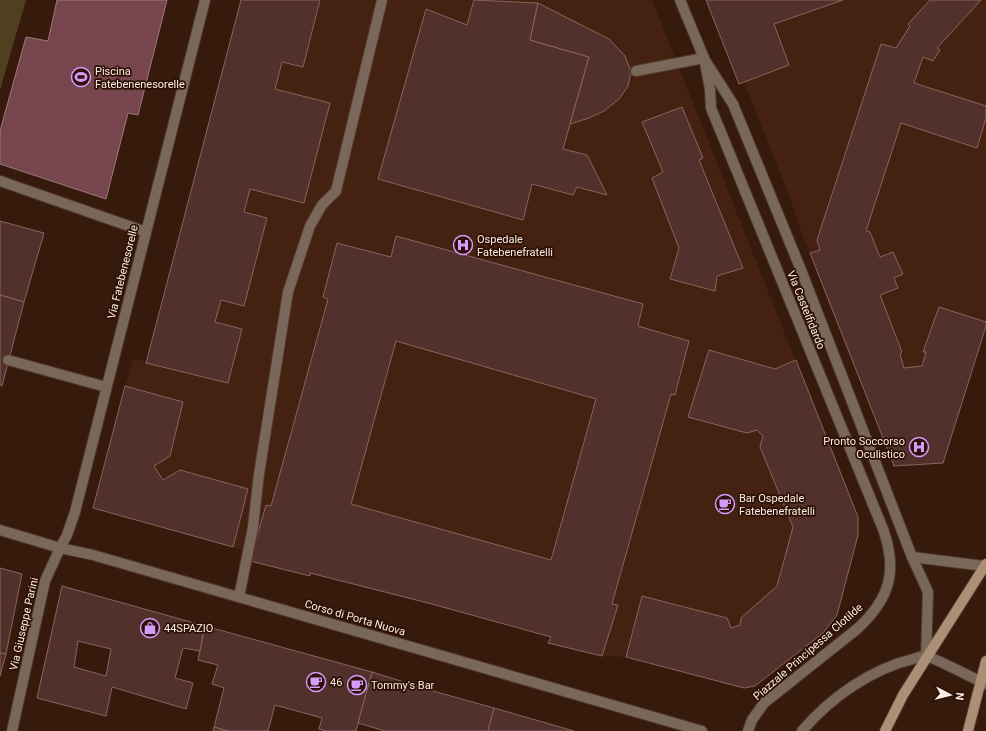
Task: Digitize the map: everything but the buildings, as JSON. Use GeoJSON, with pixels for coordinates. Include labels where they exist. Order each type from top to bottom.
{"type":"FeatureCollection","features":[{"type":"Feature","properties":{"kind":"main road"},"geometry":{"type":"LineString","coordinates":[[885,731],[899,701],[926,656],[985,565]]}},
{"type":"Feature","properties":{"kind":"main road"},"geometry":{"type":"LineString","coordinates":[[968,731],[983,683],[986,661]]}},
{"type":"Feature","properties":{"kind":"street","name":"Via Fatebenesorelle"},"geometry":{"type":"LineString","coordinates":[[60,548],[67,535],[75,512],[205,0]]}},
{"type":"Feature","properties":{"kind":"street"},"geometry":{"type":"LineString","coordinates":[[238,596],[253,527],[260,466],[288,292],[310,226],[322,205],[336,191],[382,0]]}},
{"type":"Feature","properties":{"kind":"street","name":"Via Castelfidardo"},"geometry":{"type":"LineString","coordinates":[[680,0],[704,58],[733,104],[801,270],[912,557],[928,592],[926,656]]}},
{"type":"Feature","properties":{"kind":"street"},"geometry":{"type":"LineString","coordinates":[[636,71],[704,58]]}},
{"type":"Feature","properties":{"kind":"street","name":"Via Castelfidardo"},"geometry":{"type":"LineString","coordinates":[[704,58],[712,108],[883,529],[888,542],[891,570]]}},
{"type":"Feature","properties":{"kind":"street"},"geometry":{"type":"LineString","coordinates":[[0,181],[146,232]]}},
{"type":"Feature","properties":{"kind":"street"},"geometry":{"type":"LineString","coordinates":[[8,360],[106,387]]}},
{"type":"Feature","properties":{"kind":"street","name":"Corso di Porta Nuova"},"geometry":{"type":"LineString","coordinates":[[0,530],[60,548],[93,554],[702,731]]}},
{"type":"Feature","properties":{"kind":"street","name":"Via Giuseppe Parini"},"geometry":{"type":"LineString","coordinates":[[12,731],[45,581],[60,548]]}},
{"type":"Feature","properties":{"kind":"street"},"geometry":{"type":"LineString","coordinates":[[912,557],[985,565]]}},
{"type":"Feature","properties":{"kind":"street","name":"Piazzale Principessa Clotilde"},"geometry":{"type":"LineString","coordinates":[[748,731],[752,720],[764,704],[870,617],[881,600],[889,582],[891,570]]}},
{"type":"Feature","properties":{"kind":"street"},"geometry":{"type":"LineString","coordinates":[[802,731],[838,698],[867,677],[893,665],[926,656],[983,683]]}},
{"type":"Feature","properties":{"kind":"shaded area"},"geometry":{"type":"Polygon","coordinates":[[[0,0],[26,0],[0,90],[0,0]]]}},
{"type":"Feature","properties":{"kind":"shaded area","name":"Piscina Fatebenenesorelle"},"geometry":{"type":"Polygon","coordinates":[[[57,0],[167,0],[138,115],[128,113],[106,199],[0,164],[0,131],[26,37],[48,41],[57,0]]]}},
{"type":"Feature","properties":{"kind":"shaded area","name":"Ospedale Fatebenefratelli"},"geometry":{"type":"Polygon","coordinates":[[[241,0],[652,0],[858,517],[858,535],[837,615],[823,633],[755,686],[744,688],[626,657],[602,656],[548,643],[550,636],[310,573],[310,576],[250,561],[245,551],[93,508],[125,386],[134,358],[146,362],[241,0]]]}},
{"type":"Feature","properties":{"kind":"shaded area"},"geometry":{"type":"Polygon","coordinates":[[[843,0],[986,0],[986,326],[943,463],[894,466],[802,234],[792,203],[744,82],[774,24],[843,0]]]}},
{"type":"Feature","properties":{"kind":"place","name":"Piscina Fatebenenesorelle"},"geometry":{"type":"Point","coordinates":[81,77]}},
{"type":"Feature","properties":{"kind":"place","name":"Ospedale Fatebenefratelli"},"geometry":{"type":"Point","coordinates":[463,245]}},
{"type":"Feature","properties":{"kind":"place","name":"Pronto Soccorso Oculistico"},"geometry":{"type":"Point","coordinates":[919,447]}},
{"type":"Feature","properties":{"kind":"place","name":"Bar Ospedale Fatebenefratelli"},"geometry":{"type":"Point","coordinates":[725,504]}},
{"type":"Feature","properties":{"kind":"place","name":"44SPAZIO"},"geometry":{"type":"Point","coordinates":[150,628]}},
{"type":"Feature","properties":{"kind":"place","name":"46"},"geometry":{"type":"Point","coordinates":[316,682]}},
{"type":"Feature","properties":{"kind":"place","name":"Tommy's Bar"},"geometry":{"type":"Point","coordinates":[357,685]}}]}
